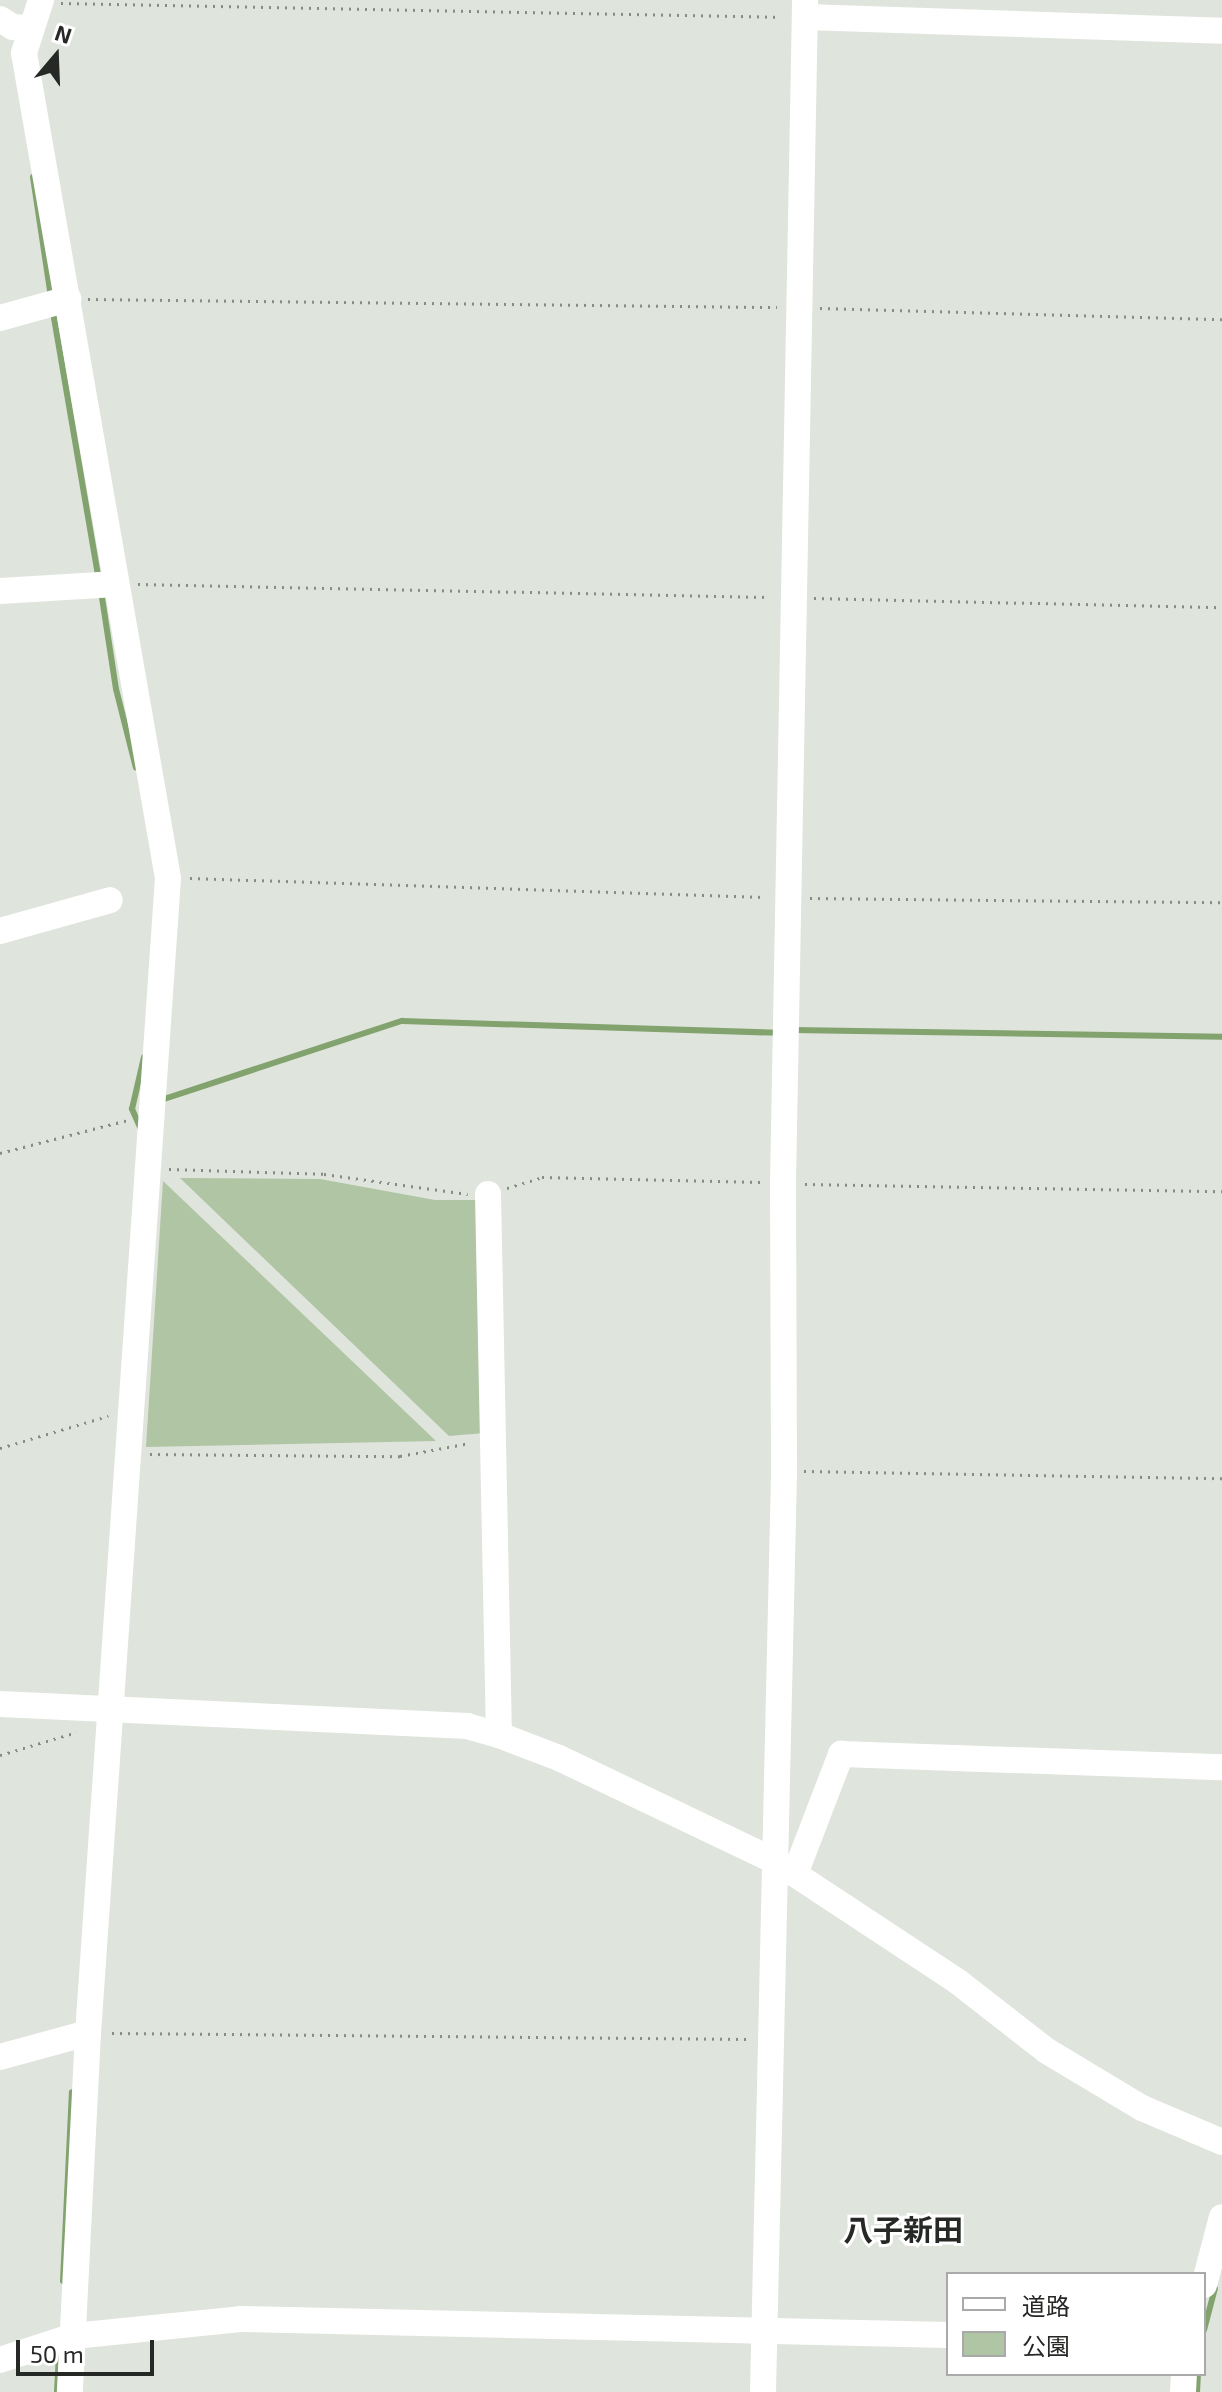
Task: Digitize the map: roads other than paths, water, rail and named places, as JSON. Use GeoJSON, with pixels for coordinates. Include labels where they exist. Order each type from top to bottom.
{"type":"FeatureCollection","features":[{"type":"Feature","properties":{"kind":"street"},"geometry":{"type":"LineString","coordinates":[[40,2],[28,28],[24,53],[168,878],[155,1113],[88,2033],[70,2392]]}},
{"type":"Feature","properties":{"kind":"street"},"geometry":{"type":"LineString","coordinates":[[763,2392],[773,2040],[785,1867],[783,1183],[798,597],[805,8],[1222,31]]}},
{"type":"Feature","properties":{"kind":"street"},"geometry":{"type":"LineString","coordinates":[[0,19],[13,27],[28,28]]}},
{"type":"Feature","properties":{"kind":"street"},"geometry":{"type":"LineString","coordinates":[[0,318],[68,299]]}},
{"type":"Feature","properties":{"kind":"street"},"geometry":{"type":"LineString","coordinates":[[0,591],[116,584]]}},
{"type":"Feature","properties":{"kind":"street"},"geometry":{"type":"LineString","coordinates":[[0,931],[110,900]]}},
{"type":"Feature","properties":{"kind":"street"},"geometry":{"type":"LineString","coordinates":[[488,1194],[499,1735]]}},
{"type":"Feature","properties":{"kind":"street"},"geometry":{"type":"LineString","coordinates":[[0,1704],[113,1712],[467,1726],[499,1735],[785,1867],[957,1981],[1047,2051],[1142,2108],[1222,2142]]}},
{"type":"Feature","properties":{"kind":"street"},"geometry":{"type":"LineString","coordinates":[[785,1867],[841,1754],[1222,1767]]}},
{"type":"Feature","properties":{"kind":"street"},"geometry":{"type":"LineString","coordinates":[[0,2057],[88,2033]]}},
{"type":"Feature","properties":{"kind":"street"},"geometry":{"type":"LineString","coordinates":[[1206,2277],[1222,2217]]}},
{"type":"Feature","properties":{"kind":"street"},"geometry":{"type":"LineString","coordinates":[[0,2360],[74,2336],[240,2319],[946,2335]]}},
{"type":"Feature","properties":{"kind":"waterway"},"geometry":{"type":"LineString","coordinates":[[33,177],[51,297]]}},
{"type":"Feature","properties":{"kind":"waterway"},"geometry":{"type":"LineString","coordinates":[[53,312],[99,580]]}},
{"type":"Feature","properties":{"kind":"waterway"},"geometry":{"type":"LineString","coordinates":[[101,591],[116,689],[136,768]]}},
{"type":"Feature","properties":{"kind":"waterway"},"geometry":{"type":"LineString","coordinates":[[158,1101],[402,1021],[778,1033]]}},
{"type":"Feature","properties":{"kind":"waterway"},"geometry":{"type":"LineString","coordinates":[[793,1030],[1222,1037]]}},
{"type":"Feature","properties":{"kind":"waterway"},"geometry":{"type":"LineString","coordinates":[[140,1127],[132,1109],[144,1057]]}},
{"type":"Feature","properties":{"kind":"waterway"},"geometry":{"type":"LineString","coordinates":[[63,2281],[72,2092]]}},
{"type":"Feature","properties":{"kind":"waterway"},"geometry":{"type":"LineString","coordinates":[[1206,2322],[1215,2288]]}},
{"type":"Feature","properties":{"kind":"waterway"},"geometry":{"type":"LineString","coordinates":[[57,2392],[59,2356]]}},
{"type":"Feature","properties":{"kind":"waterway"},"geometry":{"type":"LineString","coordinates":[[1197,2392],[1198,2376]]}},
{"type":"Feature","properties":{"kind":"district","name":"八子新田"},"geometry":{"type":"Point","coordinates":[903,2229]}}]}
